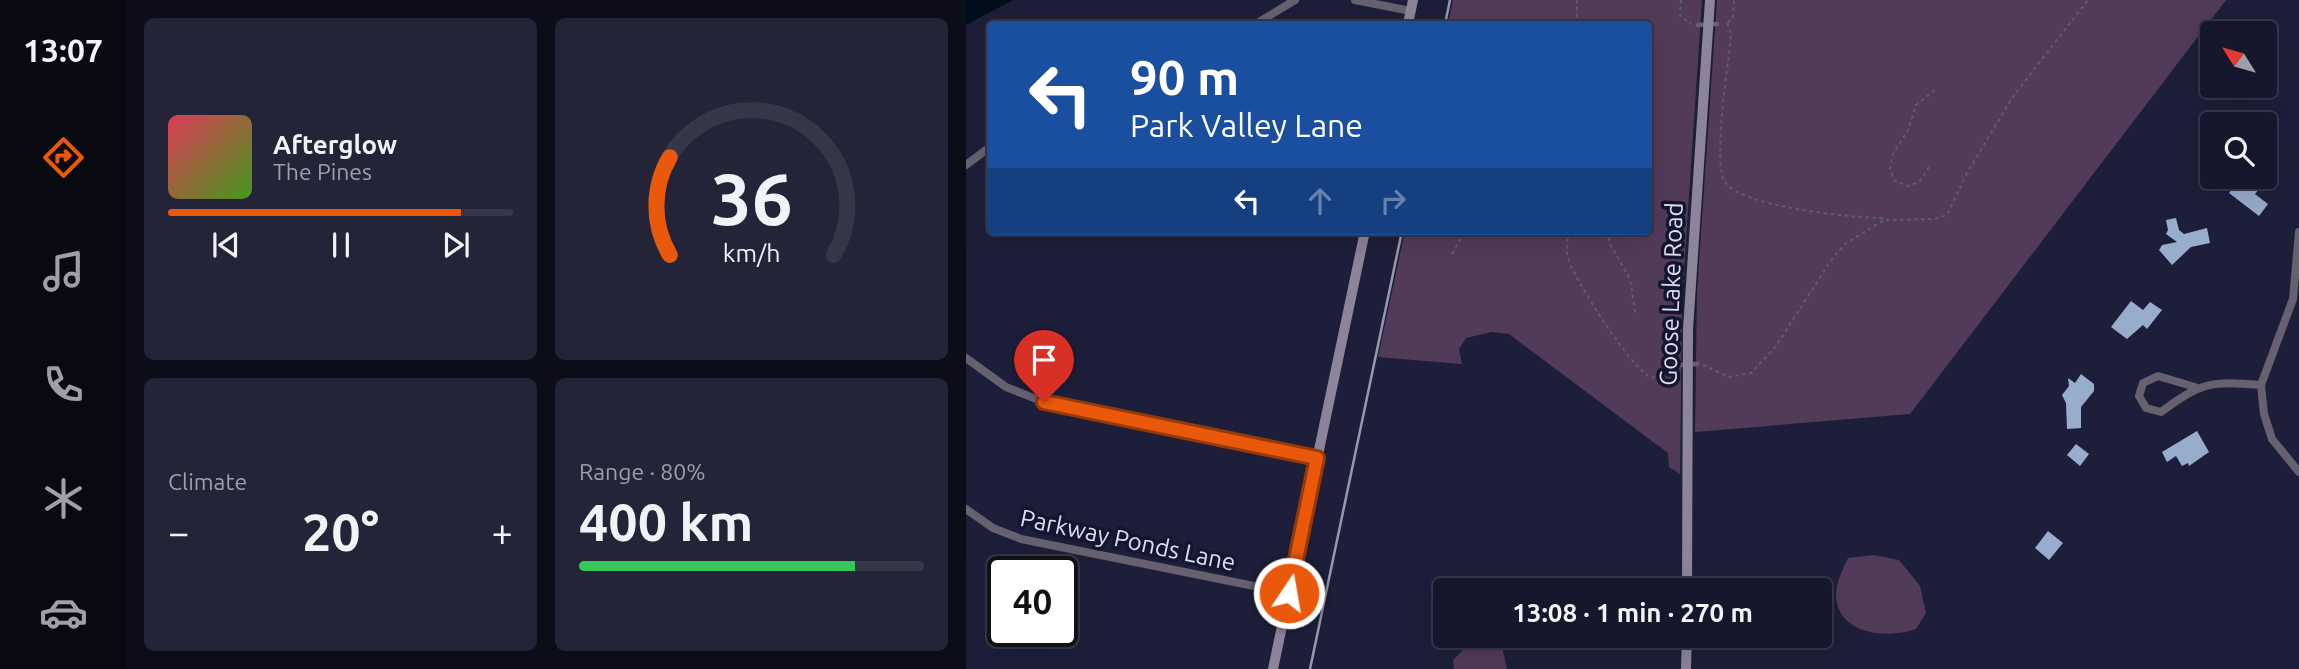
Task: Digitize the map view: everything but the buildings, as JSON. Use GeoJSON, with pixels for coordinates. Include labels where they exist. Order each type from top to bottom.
{"type":"FeatureCollection","features":[{"type":"Feature","properties":{"kind":"street"},"geometry":{"type":"LineString","coordinates":[[1261,21],[1295,0]]}},
{"type":"Feature","properties":{"kind":"street"},"geometry":{"type":"LineString","coordinates":[[1355,0],[1412,6]]}},
{"type":"Feature","properties":{"kind":"street","name":"Goose Lake Road"},"geometry":{"type":"LineString","coordinates":[[1687,578],[1691,261],[1710,0]]}},
{"type":"Feature","properties":{"kind":"street"},"geometry":{"type":"LineString","coordinates":[[966,164],[987,149]]}},
{"type":"Feature","properties":{"kind":"street"},"geometry":{"type":"LineString","coordinates":[[2299,232],[2293,299],[2261,385],[2264,414],[2272,439],[2299,472]]}},
{"type":"Feature","properties":{"kind":"street"},"geometry":{"type":"LineString","coordinates":[[1273,669],[1364,235]]}},
{"type":"Feature","properties":{"kind":"street"},"geometry":{"type":"LineString","coordinates":[[966,358],[1006,387],[1044,402],[1317,458]]}},
{"type":"Feature","properties":{"kind":"street"},"geometry":{"type":"LineString","coordinates":[[2195,387],[2158,376],[2143,383],[2138,396],[2146,408],[2161,412],[2195,387],[2216,383],[2261,385]]}},
{"type":"Feature","properties":{"kind":"street","name":"Parkway Ponds Lane"},"geometry":{"type":"LineString","coordinates":[[966,509],[993,528],[1021,539],[1289,593]]}},
{"type":"Feature","properties":{"kind":"street"},"geometry":{"type":"LineString","coordinates":[[1686,648],[1686,669]]}},
{"type":"Feature","properties":{"kind":"path"},"geometry":{"type":"LineString","coordinates":[[1577,0],[1577,21]]}},
{"type":"Feature","properties":{"kind":"path"},"geometry":{"type":"LineString","coordinates":[[1681,0],[1681,19],[1708,24],[1727,23],[1732,17],[1734,0]]}},
{"type":"Feature","properties":{"kind":"path"},"geometry":{"type":"LineString","coordinates":[[1727,23],[1731,33],[1722,166],[1728,186],[1757,201],[1846,216],[1934,219],[1947,215],[1967,173],[2012,98],[2088,0]]}},
{"type":"Feature","properties":{"kind":"path"},"geometry":{"type":"LineString","coordinates":[[1929,167],[1919,182],[1908,186],[1895,181],[1890,169],[1892,158],[1908,130],[1916,105],[1937,89]]}},
{"type":"Feature","properties":{"kind":"path"},"geometry":{"type":"LineString","coordinates":[[1566,235],[1569,261],[1593,306],[1637,369],[1655,378],[1688,364],[1730,377],[1755,371],[1799,313],[1836,253],[1869,227],[1888,219]]}},
{"type":"Feature","properties":{"kind":"path"},"geometry":{"type":"LineString","coordinates":[[1452,254],[1463,235]]}},
{"type":"Feature","properties":{"kind":"path"},"geometry":{"type":"LineString","coordinates":[[1608,235],[1630,279],[1636,316]]}},
{"type":"Feature","properties":{"kind":"shaded area"},"geometry":{"type":"Polygon","coordinates":[[[1453,0],[1702,0],[1682,300],[1680,474],[1669,467],[1668,453],[1509,334],[1492,332],[1466,338],[1459,349],[1462,364],[1378,357],[1404,235],[1652,235],[1652,21],[1449,21],[1453,0]]]}},
{"type":"Feature","properties":{"kind":"shaded area"},"geometry":{"type":"Polygon","coordinates":[[[1717,0],[2226,0],[2210,21],[2200,21],[2200,34],[1910,414],[1695,432],[1697,292],[1717,0]]]}},
{"type":"Feature","properties":{"kind":"shaded area"},"geometry":{"type":"Polygon","coordinates":[[[1873,555],[1899,560],[1920,586],[1926,613],[1916,629],[1891,634],[1878,633],[1854,626],[1845,619],[1836,595],[1840,576],[1848,558],[1873,555]]]}},
{"type":"Feature","properties":{"kind":"shaded area"},"geometry":{"type":"Polygon","coordinates":[[[1502,648],[1507,669],[1454,669],[1453,660],[1464,649],[1502,648]]]}},
{"type":"Feature","properties":{"kind":"water"},"geometry":{"type":"Polygon","coordinates":[[[966,0],[1013,0],[966,25],[966,0]]]}},
{"type":"Feature","properties":{"kind":"railway"},"geometry":{"type":"LineString","coordinates":[[1446,21],[1450,0]]}},
{"type":"Feature","properties":{"kind":"railway"},"geometry":{"type":"LineString","coordinates":[[1310,669],[1401,235]]}},
{"type":"Feature","properties":{"kind":"route"},"geometry":{"type":"LineString","coordinates":[[1044,402],[1317,458],[1289,593]]}}]}
